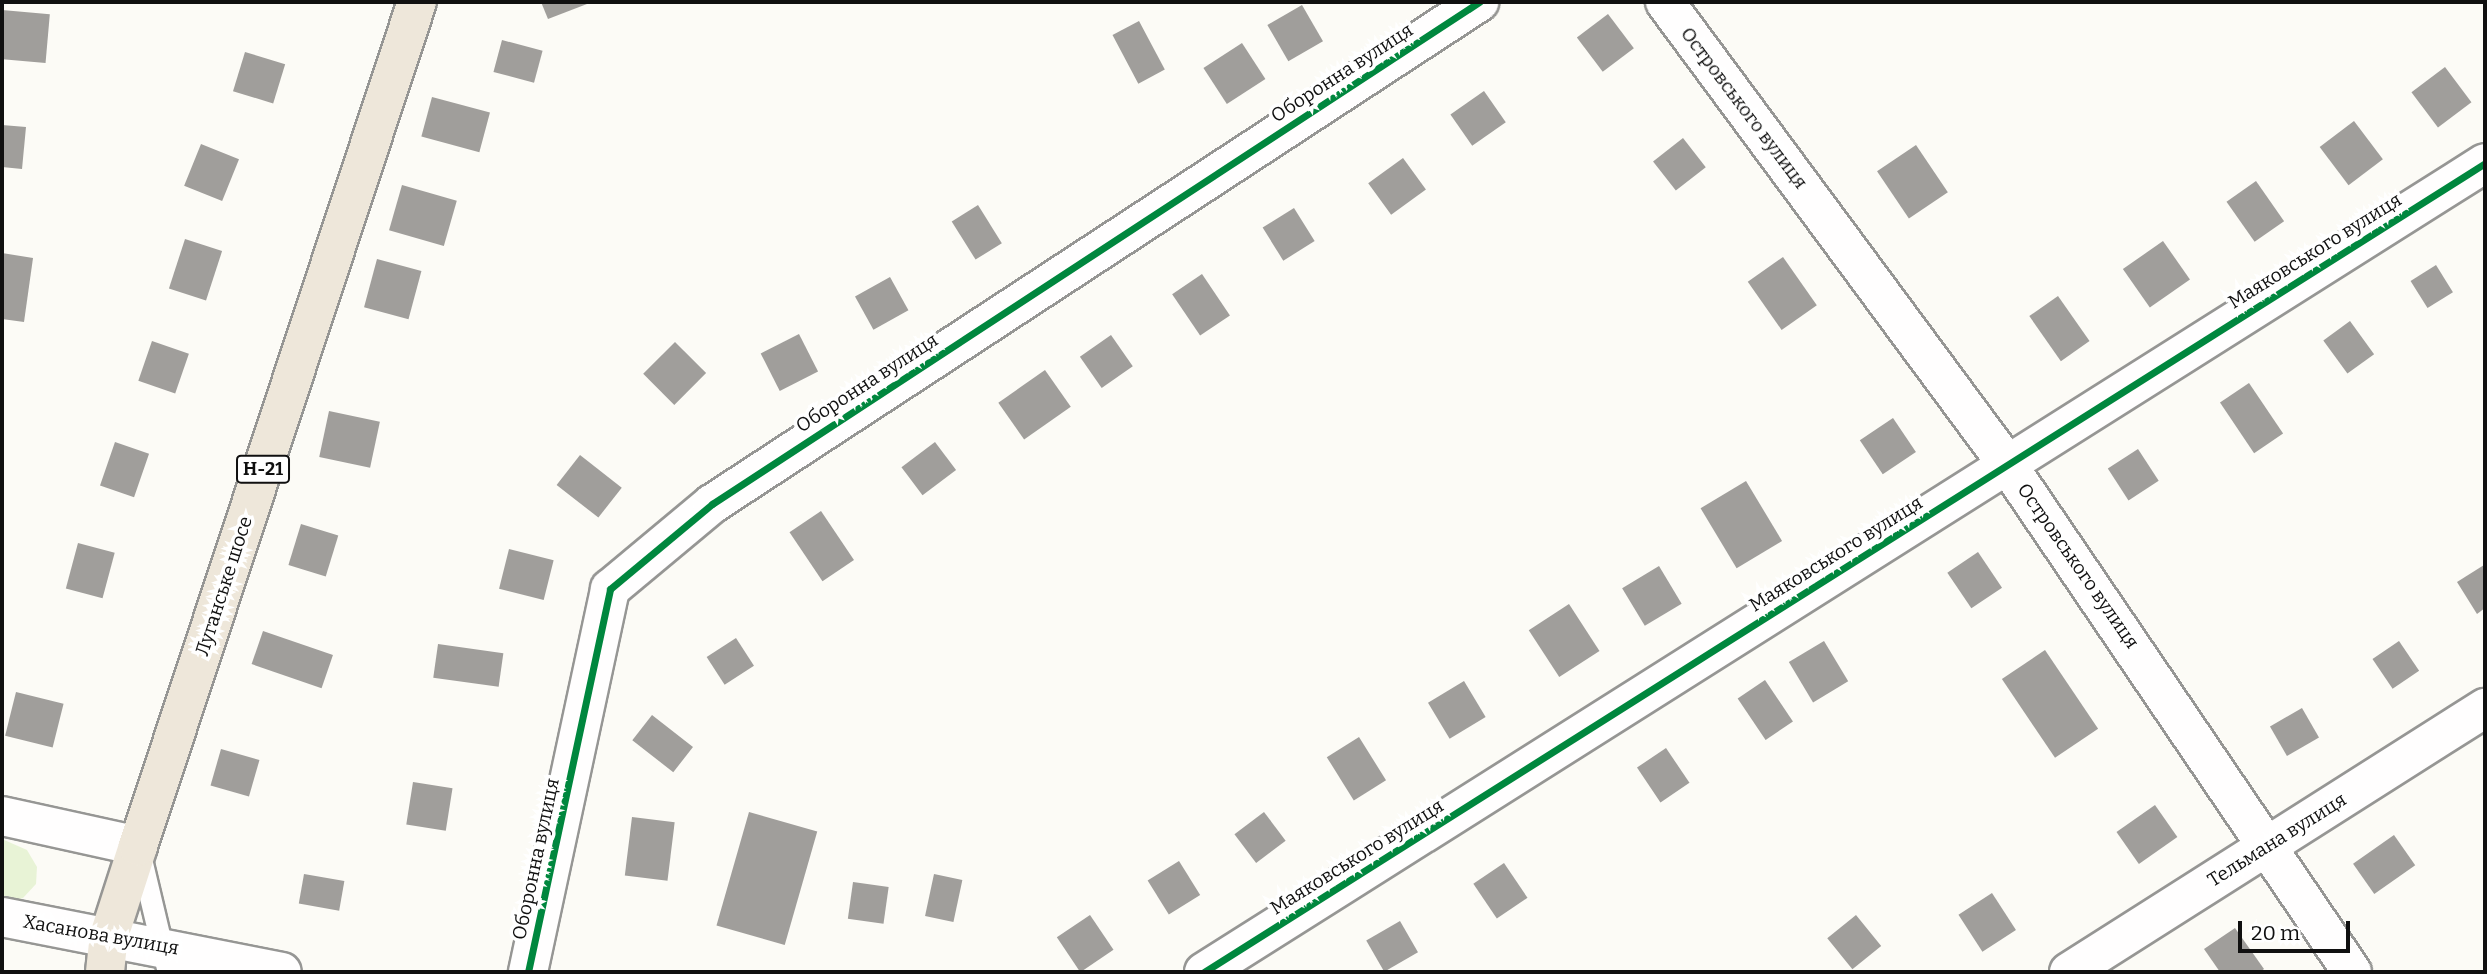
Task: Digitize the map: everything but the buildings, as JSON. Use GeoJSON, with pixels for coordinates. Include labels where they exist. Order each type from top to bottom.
{"type":"FeatureCollection","features":[{"type":"Feature","properties":{"kind":"main road","name":"Луганське шосе"},"geometry":{"type":"LineString","coordinates":[[107,954],[138,846],[416,2]]}},
{"type":"Feature","properties":{"kind":"street","name":"Оборонна вулиця"},"geometry":{"type":"LineString","coordinates":[[528,972],[610,589],[712,504],[1479,2]]}},
{"type":"Feature","properties":{"kind":"street","name":"Островського вулиця"},"geometry":{"type":"LineString","coordinates":[[1665,2],[2007,464],[2269,844],[2352,972]]}},
{"type":"Feature","properties":{"kind":"street","name":"Маяковського вулиця"},"geometry":{"type":"LineString","coordinates":[[1204,972],[2485,163]]}},
{"type":"Feature","properties":{"kind":"street","name":"Тельмана вулиця"},"geometry":{"type":"LineString","coordinates":[[2069,972],[2485,708]]}},
{"type":"Feature","properties":{"kind":"street"},"geometry":{"type":"LineString","coordinates":[[2,816],[138,846]]}},
{"type":"Feature","properties":{"kind":"street","name":"Хасанова вулиця"},"geometry":{"type":"LineString","coordinates":[[2,917],[107,954],[282,972]]}},
{"type":"Feature","properties":{"kind":"lane"},"geometry":{"type":"LineString","coordinates":[[138,846],[163,958]]}},
{"type":"Feature","properties":{"kind":"green space"},"geometry":{"type":"Polygon","coordinates":[[[2,839],[27,850],[37,867],[36,884],[23,898],[4,903],[2,839]]]}},
{"type":"Feature","properties":{"kind":"cycle path"},"geometry":{"type":"LineString","coordinates":[[528,972],[610,589],[712,504],[1479,2]]}},
{"type":"Feature","properties":{"kind":"cycle path"},"geometry":{"type":"LineString","coordinates":[[1204,972],[2485,163]]}}]}
